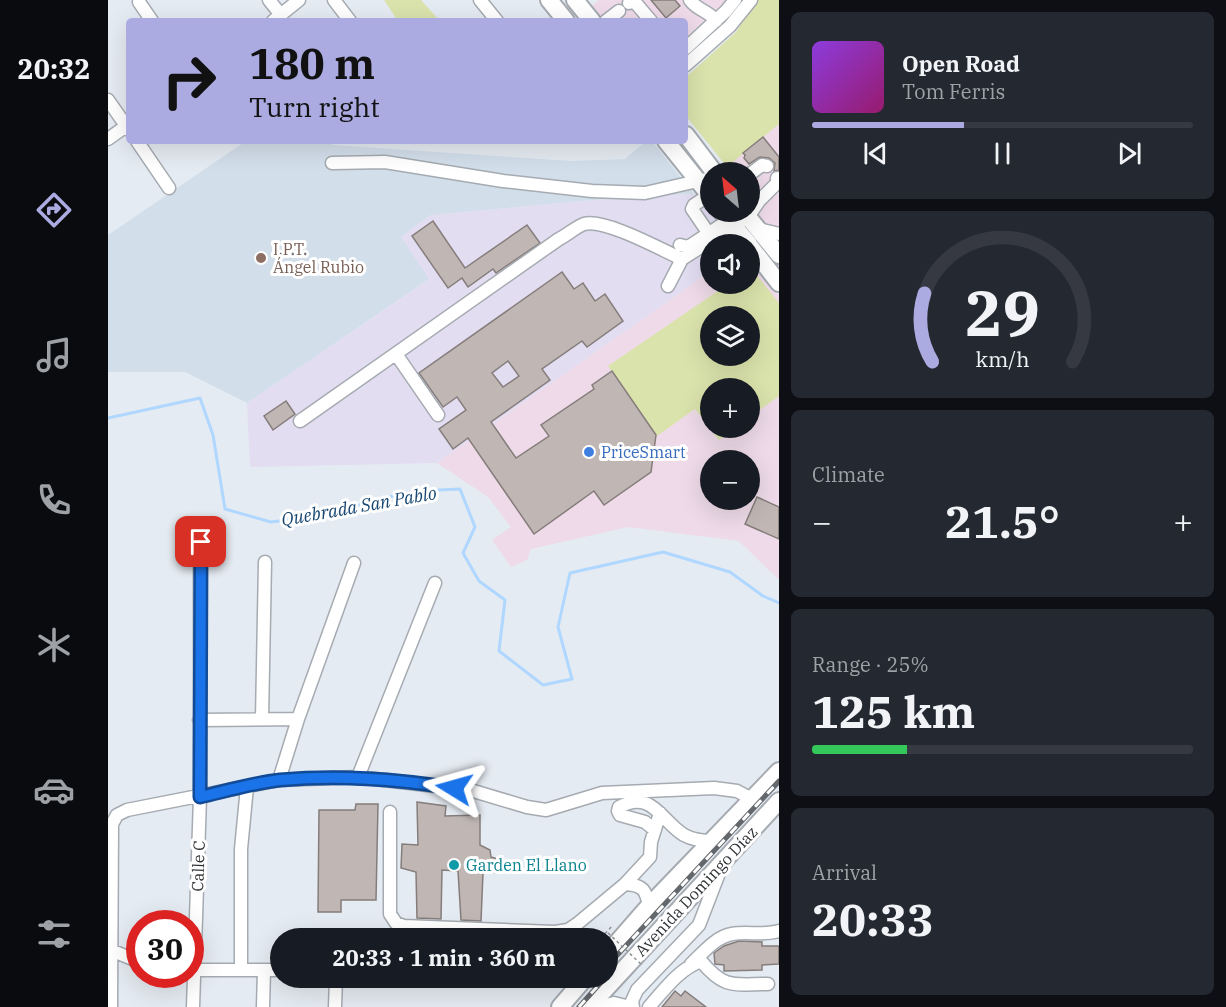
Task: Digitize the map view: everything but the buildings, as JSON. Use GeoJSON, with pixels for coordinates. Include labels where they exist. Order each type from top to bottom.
{"type":"FeatureCollection","features":[{"type":"Feature","properties":{"kind":"main road"},"geometry":{"type":"LineString","coordinates":[[549,0],[564,18]]}},
{"type":"Feature","properties":{"kind":"main road"},"geometry":{"type":"LineString","coordinates":[[575,0],[590,18]]}},
{"type":"Feature","properties":{"kind":"main road"},"geometry":{"type":"LineString","coordinates":[[688,137],[706,162]]}},
{"type":"Feature","properties":{"kind":"main road"},"geometry":{"type":"LineString","coordinates":[[669,144],[700,179]]}},
{"type":"Feature","properties":{"kind":"main road"},"geometry":{"type":"LineString","coordinates":[[742,222],[779,255]]}},
{"type":"Feature","properties":{"kind":"main road"},"geometry":{"type":"LineString","coordinates":[[760,259],[779,283]]}},
{"type":"Feature","properties":{"kind":"main road","name":"Avenida Domingo Díaz"},"geometry":{"type":"LineString","coordinates":[[618,933],[649,906],[779,771]]}},
{"type":"Feature","properties":{"kind":"main road","name":"Avenida Domingo Díaz"},"geometry":{"type":"LineString","coordinates":[[589,1007],[779,801]]}},
{"type":"Feature","properties":{"kind":"main road"},"geometry":{"type":"LineString","coordinates":[[560,1007],[573,988]]}},
{"type":"Feature","properties":{"kind":"street"},"geometry":{"type":"LineString","coordinates":[[269,0],[277,18],[299,0]]}},
{"type":"Feature","properties":{"kind":"street"},"geometry":{"type":"LineString","coordinates":[[334,0],[348,18]]}},
{"type":"Feature","properties":{"kind":"street"},"geometry":{"type":"LineString","coordinates":[[480,0],[495,18]]}},
{"type":"Feature","properties":{"kind":"street"},"geometry":{"type":"LineString","coordinates":[[690,0],[696,8],[709,12],[716,21]]}},
{"type":"Feature","properties":{"kind":"street"},"geometry":{"type":"LineString","coordinates":[[688,46],[735,0]]}},
{"type":"Feature","properties":{"kind":"street"},"geometry":{"type":"LineString","coordinates":[[688,60],[730,26],[751,0]]}},
{"type":"Feature","properties":{"kind":"street"},"geometry":{"type":"LineString","coordinates":[[617,14],[634,1],[648,18]]}},
{"type":"Feature","properties":{"kind":"street"},"geometry":{"type":"LineString","coordinates":[[139,3],[150,18]]}},
{"type":"Feature","properties":{"kind":"street"},"geometry":{"type":"LineString","coordinates":[[108,100],[126,123]]}},
{"type":"Feature","properties":{"kind":"street"},"geometry":{"type":"LineString","coordinates":[[108,139],[126,127]]}},
{"type":"Feature","properties":{"kind":"street"},"geometry":{"type":"LineString","coordinates":[[139,144],[169,188]]}},
{"type":"Feature","properties":{"kind":"street"},"geometry":{"type":"LineString","coordinates":[[332,163],[385,162],[503,181],[592,191],[645,193],[700,189]]}},
{"type":"Feature","properties":{"kind":"street"},"geometry":{"type":"LineString","coordinates":[[760,166],[767,166]]}},
{"type":"Feature","properties":{"kind":"street"},"geometry":{"type":"LineString","coordinates":[[760,200],[777,183],[777,178]]}},
{"type":"Feature","properties":{"kind":"street"},"geometry":{"type":"LineString","coordinates":[[700,198],[692,207],[700,220]]}},
{"type":"Feature","properties":{"kind":"street"},"geometry":{"type":"LineString","coordinates":[[701,222],[709,234],[733,222]]}},
{"type":"Feature","properties":{"kind":"street"},"geometry":{"type":"LineString","coordinates":[[668,286],[682,259],[735,222]]}},
{"type":"Feature","properties":{"kind":"street"},"geometry":{"type":"LineString","coordinates":[[747,222],[779,234]]}},
{"type":"Feature","properties":{"kind":"street"},"geometry":{"type":"LineString","coordinates":[[300,421],[584,224],[595,223],[609,226],[682,259]]}},
{"type":"Feature","properties":{"kind":"street"},"geometry":{"type":"LineString","coordinates":[[680,245],[688,247],[700,240]]}},
{"type":"Feature","properties":{"kind":"street"},"geometry":{"type":"LineString","coordinates":[[396,354],[438,415]]}},
{"type":"Feature","properties":{"kind":"street","name":"Calle C"},"geometry":{"type":"LineString","coordinates":[[195,910],[200,797],[201,542]]}},
{"type":"Feature","properties":{"kind":"street"},"geometry":{"type":"LineString","coordinates":[[262,719],[265,562]]}},
{"type":"Feature","properties":{"kind":"street"},"geometry":{"type":"LineString","coordinates":[[279,780],[298,719],[354,563]]}},
{"type":"Feature","properties":{"kind":"street"},"geometry":{"type":"LineString","coordinates":[[358,777],[435,583]]}},
{"type":"Feature","properties":{"kind":"street"},"geometry":{"type":"LineString","coordinates":[[199,720],[298,719]]}},
{"type":"Feature","properties":{"kind":"street"},"geometry":{"type":"LineString","coordinates":[[111,1007],[109,950],[112,824],[117,815],[127,810],[279,780],[358,777],[470,790],[527,807],[546,810],[602,793],[636,796],[714,788],[738,791],[752,799]]}},
{"type":"Feature","properties":{"kind":"street"},"geometry":{"type":"LineString","coordinates":[[241,970],[241,849],[247,787]]}},
{"type":"Feature","properties":{"kind":"street"},"geometry":{"type":"LineString","coordinates":[[636,796],[653,806],[686,836],[700,841],[713,841]]}},
{"type":"Feature","properties":{"kind":"street"},"geometry":{"type":"LineString","coordinates":[[636,796],[619,807],[620,815],[645,822],[655,830]]}},
{"type":"Feature","properties":{"kind":"street"},"geometry":{"type":"LineString","coordinates":[[390,812],[390,914],[396,923],[404,926],[555,932],[568,930],[626,884],[650,856],[660,813]]}},
{"type":"Feature","properties":{"kind":"street"},"geometry":{"type":"LineString","coordinates":[[601,1007],[614,1003],[632,1007],[637,990],[699,925],[724,859]]}},
{"type":"Feature","properties":{"kind":"street"},"geometry":{"type":"LineString","coordinates":[[626,884],[637,885],[643,889],[649,906]]}},
{"type":"Feature","properties":{"kind":"street"},"geometry":{"type":"LineString","coordinates":[[649,1007],[667,986],[717,939],[733,934],[768,934],[779,931]]}},
{"type":"Feature","properties":{"kind":"street"},"geometry":{"type":"LineString","coordinates":[[109,950],[126,957]]}},
{"type":"Feature","properties":{"kind":"street"},"geometry":{"type":"LineString","coordinates":[[690,965],[701,961],[711,973],[728,984],[768,984]]}},
{"type":"Feature","properties":{"kind":"street"},"geometry":{"type":"LineString","coordinates":[[204,970],[270,970]]}},
{"type":"Feature","properties":{"kind":"street"},"geometry":{"type":"LineString","coordinates":[[263,1007],[264,970]]}},
{"type":"Feature","properties":{"kind":"street","name":"Calle C"},"geometry":{"type":"LineString","coordinates":[[192,988],[193,1007]]}},
{"type":"Feature","properties":{"kind":"street"},"geometry":{"type":"LineString","coordinates":[[335,1007],[336,988]]}},
{"type":"Feature","properties":{"kind":"path"},"geometry":{"type":"LineString","coordinates":[[618,942],[642,965]]}},
{"type":"Feature","properties":{"kind":"shaded area"},"geometry":{"type":"Polygon","coordinates":[[[599,0],[726,0],[705,25],[688,40],[688,18],[601,18],[591,7],[599,0]]]}},
{"type":"Feature","properties":{"kind":"shaded area"},"geometry":{"type":"Polygon","coordinates":[[[779,124],[779,244],[760,219],[760,162],[733,162],[779,124]]]}},
{"type":"Feature","properties":{"kind":"shaded area","name":"I.P.T. Ángel Rubio"},"geometry":{"type":"Polygon","coordinates":[[[242,144],[332,144],[571,161],[625,159],[642,144],[654,144],[694,194],[604,199],[430,215],[401,237],[429,279],[247,403],[185,372],[108,372],[108,235],[242,144]]]}},
{"type":"Feature","properties":{"kind":"shaded area"},"geometry":{"type":"Polygon","coordinates":[[[694,194],[700,201],[700,222],[718,222],[728,234],[700,234],[700,279],[437,463],[250,467],[247,403],[428,280],[401,237],[430,215],[604,199],[694,194]]]}},
{"type":"Feature","properties":{"kind":"shaded area"},"geometry":{"type":"Polygon","coordinates":[[[760,273],[779,295],[779,580],[739,541],[628,527],[531,549],[527,560],[511,567],[492,540],[511,527],[488,497],[437,463],[700,279],[700,294],[760,294],[760,273]]]}},
{"type":"Feature","properties":{"kind":"green space"},"geometry":{"type":"Polygon","coordinates":[[[384,0],[421,0],[437,18],[396,18],[384,0]]]}},
{"type":"Feature","properties":{"kind":"green space"},"geometry":{"type":"Polygon","coordinates":[[[757,0],[779,0],[779,124],[733,162],[723,162],[688,118],[688,75],[736,32],[757,0]]]}},
{"type":"Feature","properties":{"kind":"green space"},"geometry":{"type":"Polygon","coordinates":[[[760,279],[779,303],[779,396],[760,410],[760,378],[700,378],[700,415],[695,409],[657,436],[608,366],[713,294],[760,294],[760,279]]]}},
{"type":"Feature","properties":{"kind":"waterway","name":"Quebrada San Pablo"},"geometry":{"type":"LineString","coordinates":[[108,418],[200,398],[213,435],[225,509],[271,522],[320,516],[379,499],[418,491],[460,489],[475,527],[463,553],[479,581],[505,600],[499,651],[543,685],[572,679],[558,627],[570,573],[663,552],[730,572],[763,596],[779,603]]}},
{"type":"Feature","properties":{"kind":"railway"},"geometry":{"type":"LineString","coordinates":[[618,954],[779,781]]}},
{"type":"Feature","properties":{"kind":"railway"},"geometry":{"type":"LineString","coordinates":[[579,1007],[596,988]]}},
{"type":"Feature","properties":{"kind":"place","name":"I.P.T. Ángel Rubio"},"geometry":{"type":"Point","coordinates":[261,258]}},
{"type":"Feature","properties":{"kind":"place","name":"PriceSmart"},"geometry":{"type":"Point","coordinates":[589,452]}},
{"type":"Feature","properties":{"kind":"place","name":"Garden El Llano"},"geometry":{"type":"Point","coordinates":[454,865]}},
{"type":"Feature","properties":{"kind":"route"},"geometry":{"type":"LineString","coordinates":[[201,542],[200,797],[279,780],[340,777],[422,783],[454,788]]}}]}
